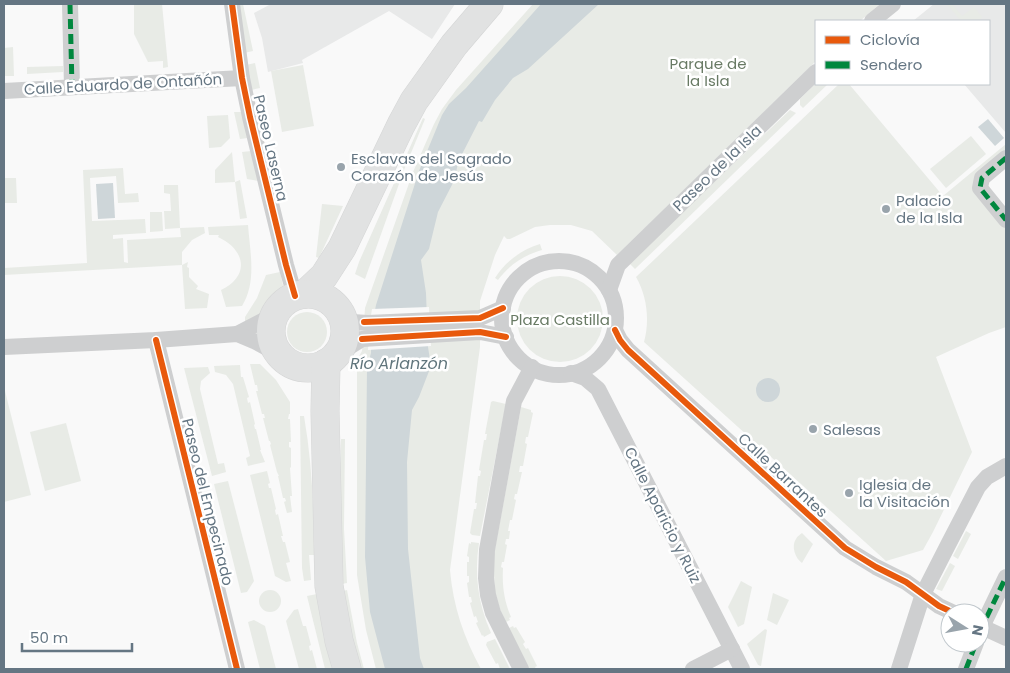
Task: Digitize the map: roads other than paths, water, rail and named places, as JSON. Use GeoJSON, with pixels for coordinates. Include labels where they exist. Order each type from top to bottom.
{"type":"FeatureCollection","features":[{"type":"Feature","properties":{"kind":"highway"},"geometry":{"type":"LineString","coordinates":[[327,481],[304,384],[273,343],[271,329],[274,315],[283,304],[300,295],[324,276],[338,254],[401,125],[422,89],[454,45],[489,4]]}},
{"type":"Feature","properties":{"kind":"highway"},"geometry":{"type":"LineString","coordinates":[[285,360],[308,368],[330,360],[341,347],[347,315],[338,293],[376,200],[384,162]]}},
{"type":"Feature","properties":{"kind":"highway"},"geometry":{"type":"LineString","coordinates":[[300,295],[322,297],[347,315]]}},
{"type":"Feature","properties":{"kind":"highway"},"geometry":{"type":"LineString","coordinates":[[330,360],[325,411],[327,547],[330,586],[339,641],[347,669]]}},
{"type":"Feature","properties":{"kind":"street"},"geometry":{"type":"LineString","coordinates":[[70,4],[72,87]]}},
{"type":"Feature","properties":{"kind":"street","name":"Paseo Laserna"},"geometry":{"type":"LineString","coordinates":[[232,4],[242,78],[286,265],[300,295]]}},
{"type":"Feature","properties":{"kind":"street"},"geometry":{"type":"LineString","coordinates":[[873,20],[894,4]]}},
{"type":"Feature","properties":{"kind":"street","name":"Paseo de la Isla"},"geometry":{"type":"LineString","coordinates":[[609,290],[618,265],[815,73]]}},
{"type":"Feature","properties":{"kind":"street","name":"Calle Eduardo de Ontañón"},"geometry":{"type":"LineString","coordinates":[[4,91],[242,78]]}},
{"type":"Feature","properties":{"kind":"street"},"geometry":{"type":"LineString","coordinates":[[1006,158],[982,178],[980,188],[1006,220]]}},
{"type":"Feature","properties":{"kind":"street"},"geometry":{"type":"LineString","coordinates":[[557,261],[573,262],[593,272],[609,290],[615,309],[615,330],[610,343],[602,355],[591,365],[571,373],[551,374],[532,367],[518,357],[506,337],[503,324],[504,308],[508,293],[516,280],[528,270],[542,263],[557,261]]}},
{"type":"Feature","properties":{"kind":"street","name":"Paseo de la Isla"},"geometry":{"type":"LineString","coordinates":[[593,272],[618,265]]}},
{"type":"Feature","properties":{"kind":"street"},"geometry":{"type":"LineString","coordinates":[[330,360],[362,339],[480,325],[504,308]]}},
{"type":"Feature","properties":{"kind":"street"},"geometry":{"type":"LineString","coordinates":[[4,347],[237,334],[274,315]]}},
{"type":"Feature","properties":{"kind":"street"},"geometry":{"type":"LineString","coordinates":[[347,315],[480,325],[506,337]]}},
{"type":"Feature","properties":{"kind":"street","name":"Calle Barrantes"},"geometry":{"type":"LineString","coordinates":[[615,330],[620,340],[631,352],[845,548],[876,567],[906,582],[940,606]]}},
{"type":"Feature","properties":{"kind":"street"},"geometry":{"type":"LineString","coordinates":[[237,334],[256,342],[285,360]]}},
{"type":"Feature","properties":{"kind":"street","name":"Paseo del Empecinado"},"geometry":{"type":"LineString","coordinates":[[156,340],[237,669]]}},
{"type":"Feature","properties":{"kind":"street"},"geometry":{"type":"LineString","coordinates":[[520,669],[493,613],[488,595],[486,578],[487,550],[514,401],[532,367]]}},
{"type":"Feature","properties":{"kind":"street","name":"Calle Aparicio y Ruiz"},"geometry":{"type":"LineString","coordinates":[[571,373],[585,378],[598,389],[742,669]]}},
{"type":"Feature","properties":{"kind":"street"},"geometry":{"type":"LineString","coordinates":[[899,669],[922,594],[978,487],[987,477],[1006,466]]}},
{"type":"Feature","properties":{"kind":"street"},"geometry":{"type":"LineString","coordinates":[[990,608],[1006,577]]}},
{"type":"Feature","properties":{"kind":"street"},"geometry":{"type":"LineString","coordinates":[[990,632],[1006,638]]}},
{"type":"Feature","properties":{"kind":"street"},"geometry":{"type":"LineString","coordinates":[[693,669],[732,649]]}},
{"type":"Feature","properties":{"kind":"street"},"geometry":{"type":"LineString","coordinates":[[966,669],[972,653]]}},
{"type":"Feature","properties":{"kind":"water","name":"Río Arlanzón"},"geometry":{"type":"Polygon","coordinates":[[[541,4],[599,4],[528,69],[513,78],[495,100],[482,122],[479,121],[458,162],[455,179],[438,212],[429,249],[421,260],[426,293],[428,347],[431,366],[412,410],[407,462],[408,549],[420,658],[424,669],[385,669],[370,612],[365,557],[367,368],[371,353],[371,330],[376,305],[419,171],[442,115],[449,104],[466,88],[541,4]]]}},
{"type":"Feature","properties":{"kind":"water"},"geometry":{"type":"Polygon","coordinates":[[[988,119],[1004,138],[995,146],[978,127],[988,119]]]}},
{"type":"Feature","properties":{"kind":"water"},"geometry":{"type":"Polygon","coordinates":[[[113,183],[115,218],[98,219],[96,184],[113,183]]]}},
{"type":"Feature","properties":{"kind":"water"},"geometry":{"type":"Polygon","coordinates":[[[768,378],[776,382],[780,390],[776,398],[768,402],[760,398],[756,390],[760,382],[768,378]]]}},
{"type":"Feature","properties":{"kind":"place","name":"Esclavas del Sagrado Corazón de Jesús"},"geometry":{"type":"Point","coordinates":[341,167]}},
{"type":"Feature","properties":{"kind":"place","name":"Palacio de la Isla"},"geometry":{"type":"Point","coordinates":[886,209]}},
{"type":"Feature","properties":{"kind":"place","name":"Salesas"},"geometry":{"type":"Point","coordinates":[813,429]}},
{"type":"Feature","properties":{"kind":"place","name":"Iglesia de la Visitación"},"geometry":{"type":"Point","coordinates":[849,493]}},
{"type":"Feature","properties":{"kind":"park label","name":"Parque de la Isla"},"geometry":{"type":"Point","coordinates":[708,72]}},
{"type":"Feature","properties":{"kind":"park label","name":"Plaza Castilla"},"geometry":{"type":"Point","coordinates":[560,319]}}]}
